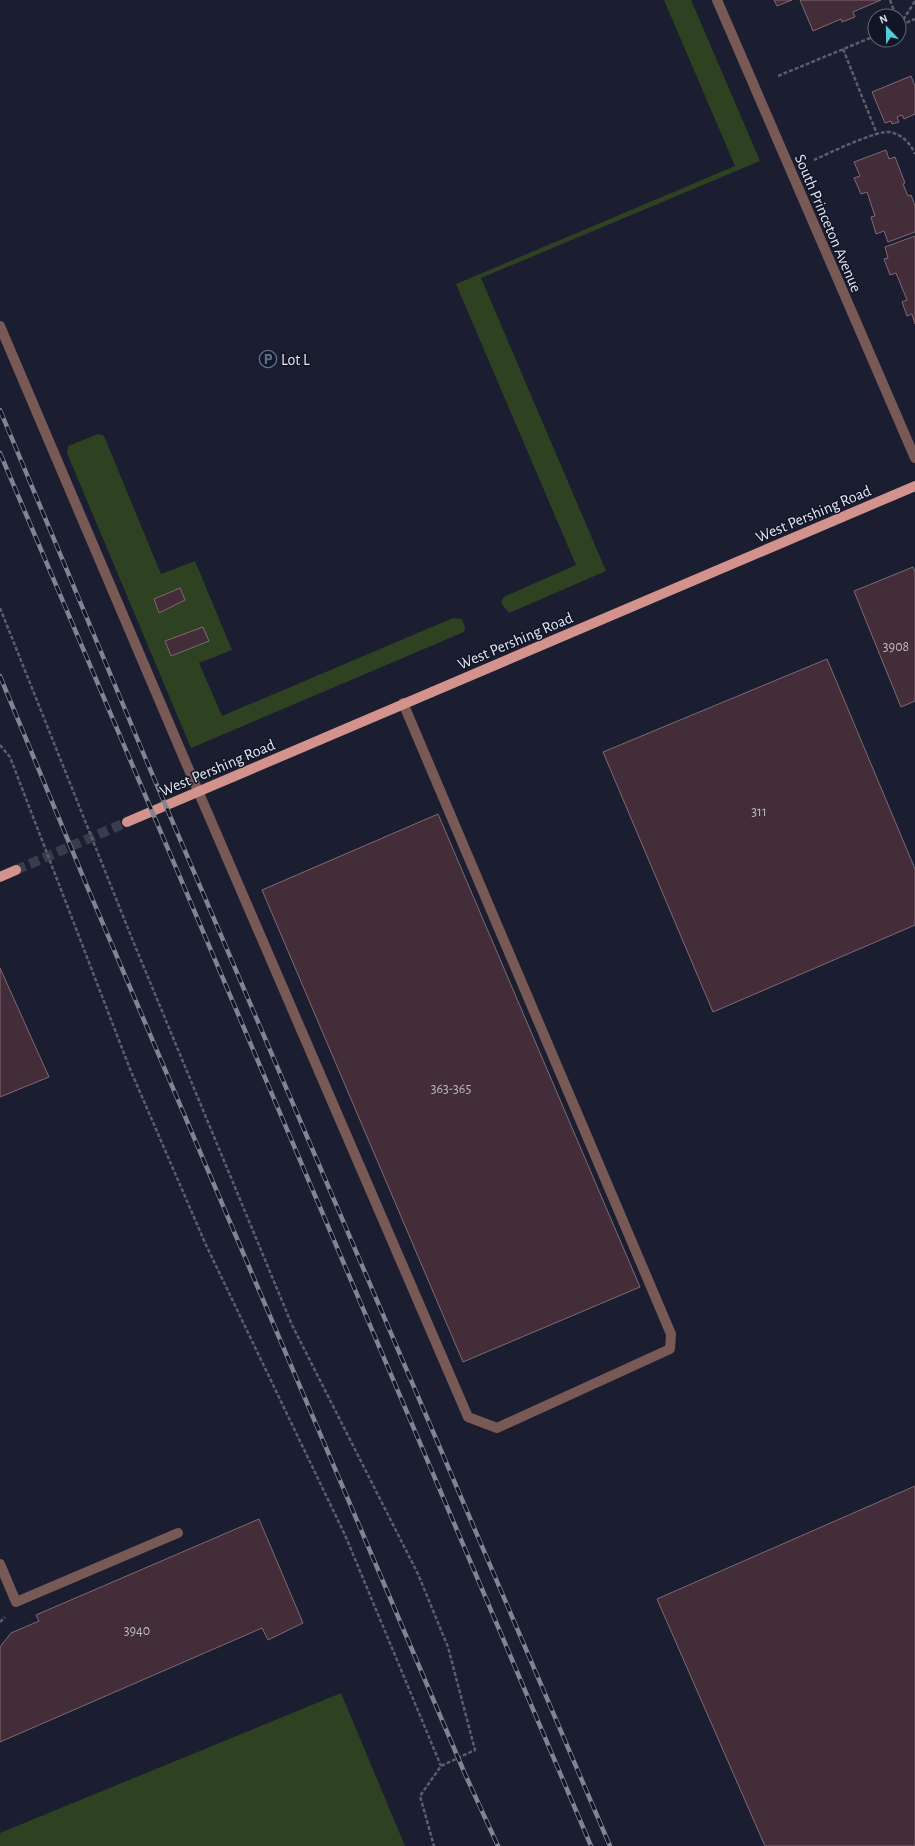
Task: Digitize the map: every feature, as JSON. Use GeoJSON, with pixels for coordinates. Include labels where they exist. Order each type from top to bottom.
{"type":"FeatureCollection","features":[{"type":"Feature","properties":{"kind":"main road","name":"West Pershing Road"},"geometry":{"type":"LineString","coordinates":[[127,822],[915,486]]}},
{"type":"Feature","properties":{"kind":"main road"},"geometry":{"type":"LineString","coordinates":[[0,877],[16,870]]}},
{"type":"Feature","properties":{"kind":"street","name":"South Princeton Avenue"},"geometry":{"type":"LineString","coordinates":[[717,0],[915,458]]}},
{"type":"Feature","properties":{"kind":"street"},"geometry":{"type":"LineString","coordinates":[[0,326],[198,791],[468,1417],[497,1428],[670,1350],[671,1334],[403,704]]}},
{"type":"Feature","properties":{"kind":"street"},"geometry":{"type":"LineString","coordinates":[[0,1564],[16,1602],[178,1533]]}},
{"type":"Feature","properties":{"kind":"path"},"geometry":{"type":"LineString","coordinates":[[907,12],[915,1]]}},
{"type":"Feature","properties":{"kind":"path"},"geometry":{"type":"LineString","coordinates":[[778,76],[867,39]]}},
{"type":"Feature","properties":{"kind":"path"},"geometry":{"type":"LineString","coordinates":[[843,49],[877,134]]}},
{"type":"Feature","properties":{"kind":"path"},"geometry":{"type":"LineString","coordinates":[[814,160],[877,134],[889,132],[901,136],[911,144],[915,154]]}},
{"type":"Feature","properties":{"kind":"path"},"geometry":{"type":"LineString","coordinates":[[0,608],[133,941],[292,1325],[418,1574],[448,1647],[475,1750],[441,1766],[420,1796],[434,1846]]}},
{"type":"Feature","properties":{"kind":"path"},"geometry":{"type":"LineString","coordinates":[[0,745],[10,757],[130,1069],[206,1245],[345,1535],[441,1766]]}},
{"type":"Feature","properties":{"kind":"green space"},"geometry":{"type":"Polygon","coordinates":[[[664,0],[691,0],[760,161],[481,278],[606,571],[509,613],[501,603],[503,598],[576,565],[456,284],[735,166],[664,0]]]}},
{"type":"Feature","properties":{"kind":"green space"},"geometry":{"type":"Polygon","coordinates":[[[98,434],[104,436],[161,574],[195,561],[232,650],[199,663],[222,716],[453,618],[462,619],[465,628],[464,632],[191,748],[67,453],[68,446],[98,434]]]}},
{"type":"Feature","properties":{"kind":"green space"},"geometry":{"type":"Polygon","coordinates":[[[341,1693],[405,1846],[0,1846],[0,1833],[341,1693]]]}},
{"type":"Feature","properties":{"kind":"building"},"geometry":{"type":"Polygon","coordinates":[[[774,0],[792,0],[777,6],[774,0]]]}},
{"type":"Feature","properties":{"kind":"building"},"geometry":{"type":"Polygon","coordinates":[[[800,0],[881,0],[853,12],[855,17],[842,22],[841,19],[813,31],[800,0]]]}},
{"type":"Feature","properties":{"kind":"building"},"geometry":{"type":"Polygon","coordinates":[[[911,76],[915,86],[915,114],[904,119],[902,115],[897,117],[899,122],[892,124],[891,121],[885,123],[872,92],[911,76]]]}},
{"type":"Feature","properties":{"kind":"building"},"geometry":{"type":"Polygon","coordinates":[[[886,150],[889,159],[895,157],[905,183],[903,184],[908,196],[911,195],[915,206],[915,232],[888,242],[884,231],[876,234],[871,217],[875,216],[867,192],[861,194],[854,178],[860,176],[854,162],[886,150]]]}},
{"type":"Feature","properties":{"kind":"building"},"geometry":{"type":"Polygon","coordinates":[[[915,236],[915,324],[912,314],[907,316],[902,302],[907,300],[896,273],[890,275],[884,259],[888,258],[885,247],[915,236]]]}},
{"type":"Feature","properties":{"kind":"building"},"geometry":{"type":"Polygon","coordinates":[[[913,567],[915,572],[915,701],[901,707],[854,591],[913,567]]]}},
{"type":"Feature","properties":{"kind":"building"},"geometry":{"type":"Polygon","coordinates":[[[180,588],[185,600],[159,613],[154,599],[180,588]]]}},
{"type":"Feature","properties":{"kind":"building"},"geometry":{"type":"Polygon","coordinates":[[[203,627],[209,641],[171,656],[165,641],[203,627]]]}},
{"type":"Feature","properties":{"kind":"building"},"geometry":{"type":"Polygon","coordinates":[[[827,659],[915,869],[915,925],[713,1012],[603,752],[827,659]]]}},
{"type":"Feature","properties":{"kind":"building"},"geometry":{"type":"Polygon","coordinates":[[[438,814],[640,1287],[463,1362],[262,890],[438,814]]]}},
{"type":"Feature","properties":{"kind":"building"},"geometry":{"type":"Polygon","coordinates":[[[0,968],[49,1077],[0,1097],[0,968]]]}},
{"type":"Feature","properties":{"kind":"building"},"geometry":{"type":"Polygon","coordinates":[[[915,1486],[915,1846],[765,1846],[657,1599],[915,1486]]]}},
{"type":"Feature","properties":{"kind":"building"},"geometry":{"type":"Polygon","coordinates":[[[259,1519],[303,1623],[268,1640],[262,1628],[0,1742],[0,1647],[11,1633],[39,1621],[36,1615],[259,1519]]]}},
{"type":"Feature","properties":{"kind":"tunnel"},"geometry":{"type":"LineString","coordinates":[[16,870],[127,822]]}},
{"type":"Feature","properties":{"kind":"railway"},"geometry":{"type":"LineString","coordinates":[[0,410],[147,762],[610,1846]]}},
{"type":"Feature","properties":{"kind":"railway"},"geometry":{"type":"LineString","coordinates":[[0,453],[591,1846]]}},
{"type":"Feature","properties":{"kind":"railway"},"geometry":{"type":"LineString","coordinates":[[0,676],[89,891],[465,1774],[498,1846]]}},
{"type":"Feature","properties":{"kind":"place","name":"Lot L"},"geometry":{"type":"Point","coordinates":[268,359]}}]}
